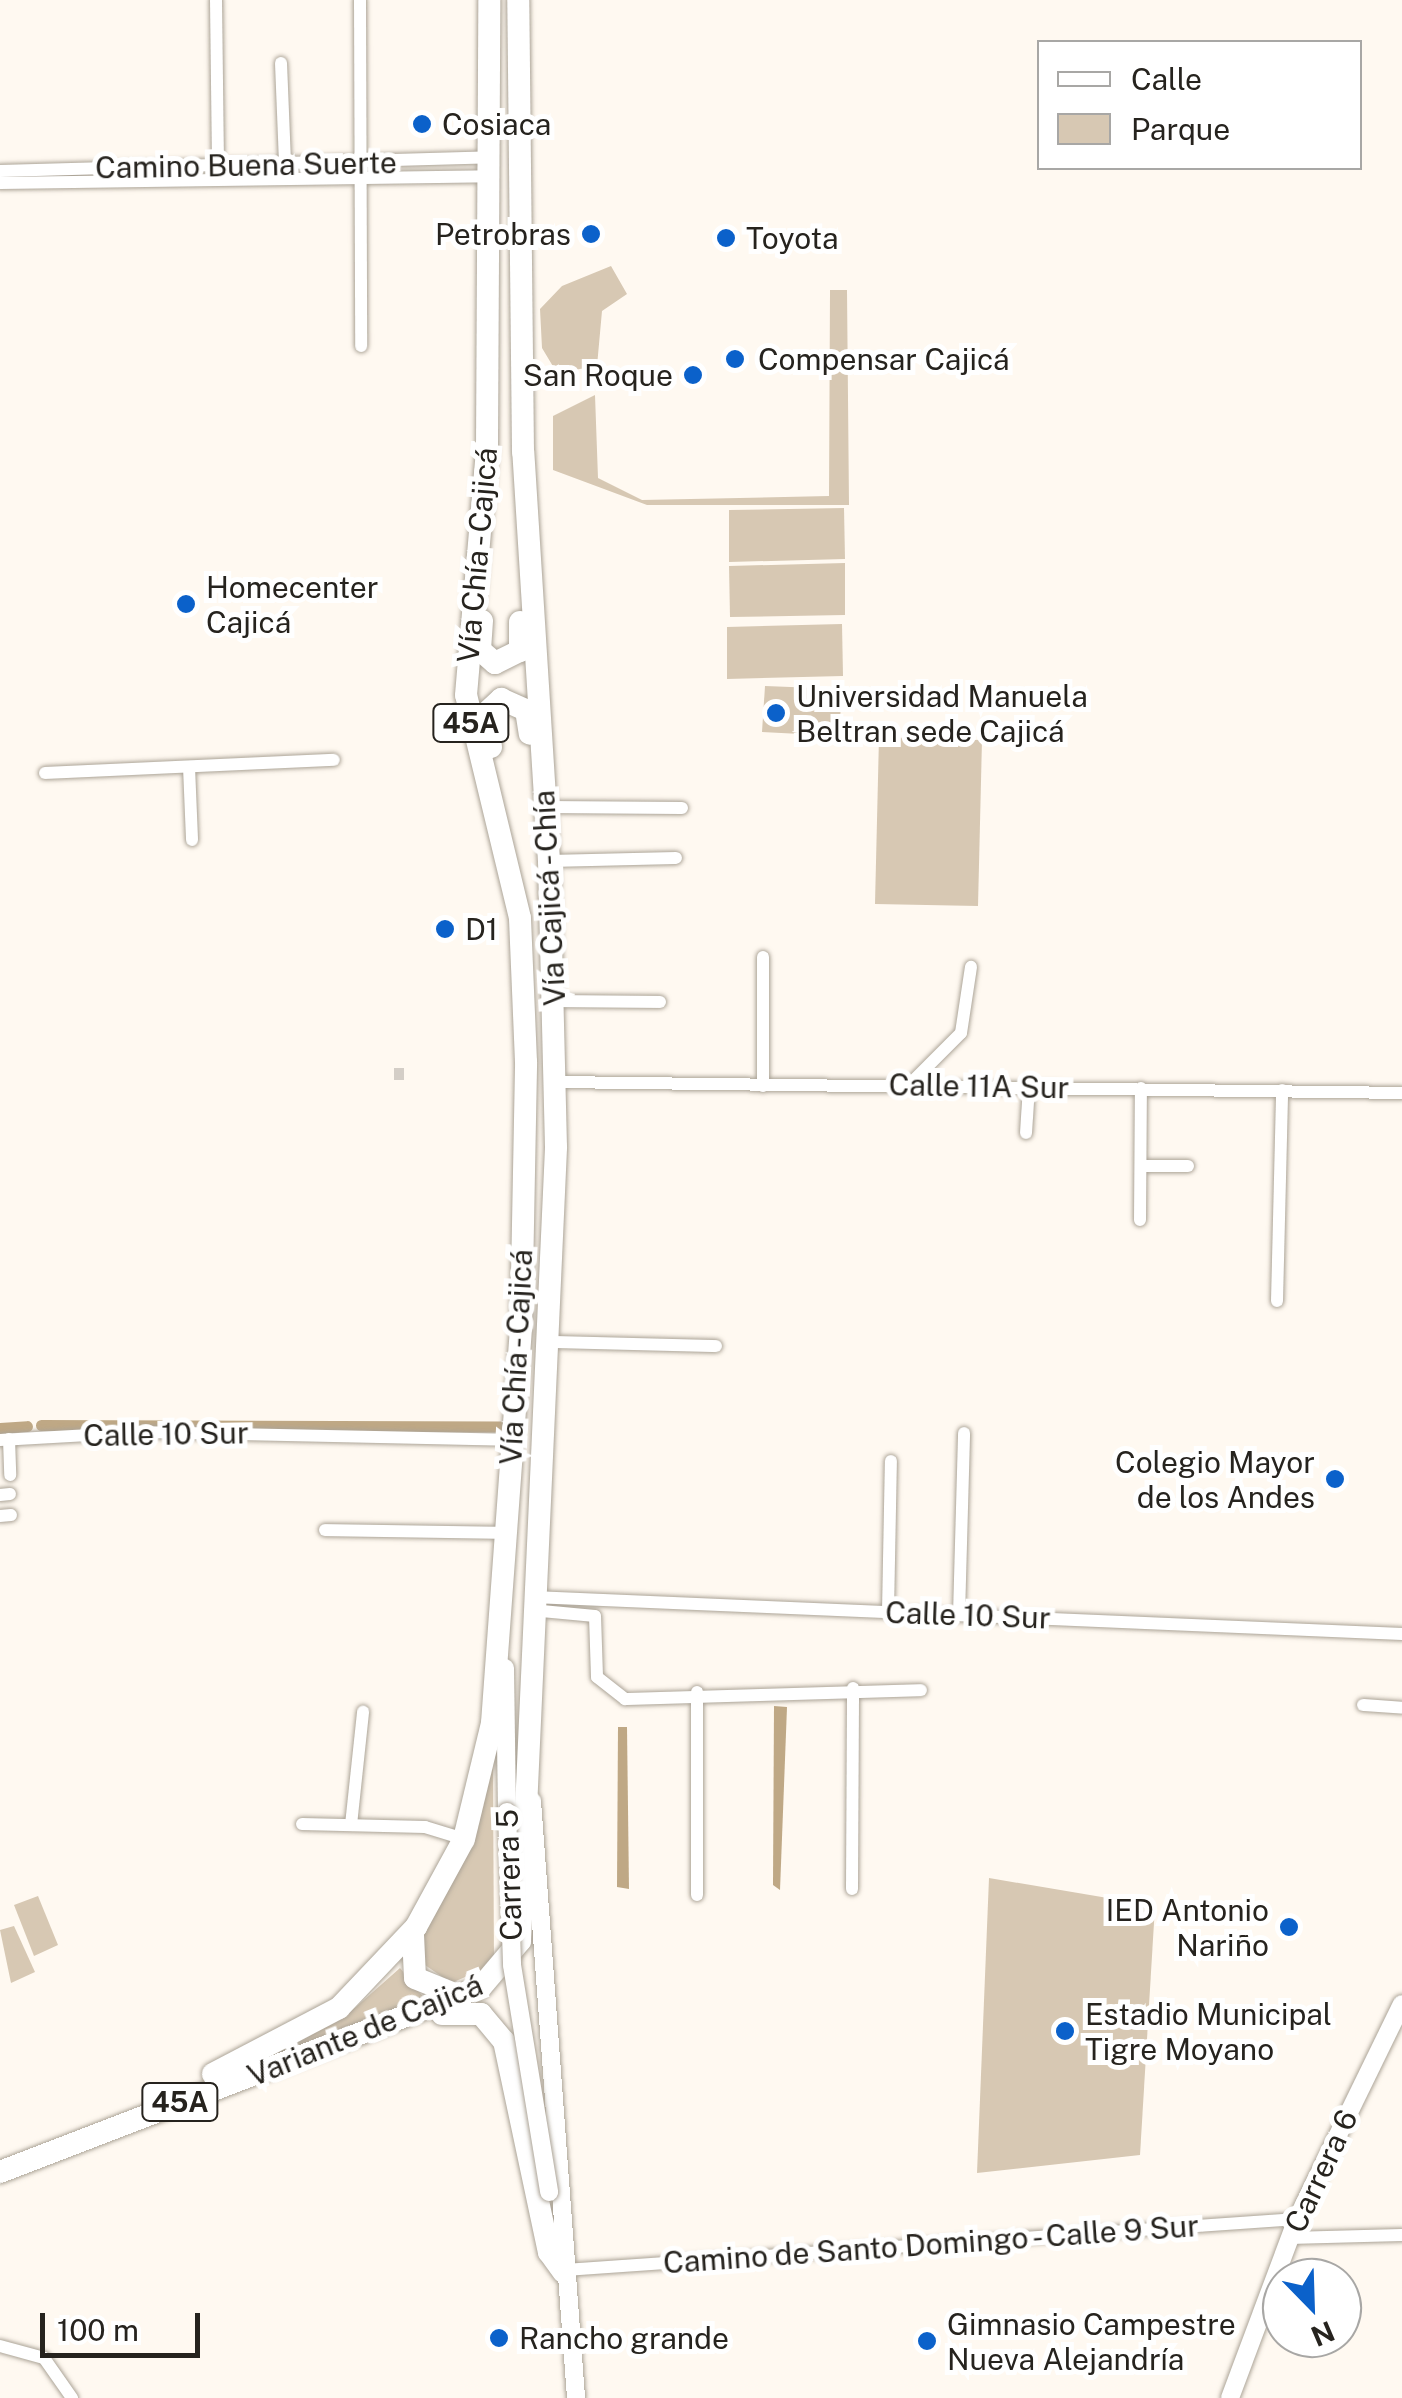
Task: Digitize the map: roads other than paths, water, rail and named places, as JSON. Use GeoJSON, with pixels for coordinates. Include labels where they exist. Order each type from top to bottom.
{"type":"FeatureCollection","features":[{"type":"Feature","properties":{"kind":"highway","name":"Vía Chía - Cajicá"},"geometry":{"type":"LineString","coordinates":[[489,0],[492,167],[479,540],[466,695],[501,838],[526,966],[513,1440],[500,1643]]}},
{"type":"Feature","properties":{"kind":"highway","name":"Vía Cajicá - Chía"},"geometry":{"type":"LineString","coordinates":[[518,0],[523,419],[546,800],[556,1082],[551,1342],[532,1604],[531,1796]]}},
{"type":"Feature","properties":{"kind":"highway"},"geometry":{"type":"LineString","coordinates":[[479,540],[489,569],[480,650],[505,663],[520,651],[512,438],[523,419]]}},
{"type":"Feature","properties":{"kind":"highway"},"geometry":{"type":"LineString","coordinates":[[501,838],[507,811],[486,728],[492,704],[511,699],[526,710],[534,780],[546,800]]}},
{"type":"Feature","properties":{"kind":"highway","name":"Variante de Cajicá"},"geometry":{"type":"LineString","coordinates":[[0,2156],[290,2039],[360,1990],[416,1928],[464,1839],[488,1752],[500,1643]]}},
{"type":"Feature","properties":{"kind":"highway","name":"Variante de Cajicá"},"geometry":{"type":"LineString","coordinates":[[0,2172],[463,1994],[498,1976],[520,1940],[531,1796]]}},
{"type":"Feature","properties":{"kind":"highway"},"geometry":{"type":"LineString","coordinates":[[416,1928],[408,1962],[415,1978],[428,1990],[463,1994]]}},
{"type":"Feature","properties":{"kind":"highway"},"geometry":{"type":"LineString","coordinates":[[361,2034],[454,2010],[494,2024],[549,2252],[565,2274]]}},
{"type":"Feature","properties":{"kind":"main road","name":"Carrera 5"},"geometry":{"type":"LineString","coordinates":[[500,1643],[518,2022],[565,2274]]}},
{"type":"Feature","properties":{"kind":"main road","name":"Carrera 5"},"geometry":{"type":"LineString","coordinates":[[531,1796],[576,2398]]}},
{"type":"Feature","properties":{"kind":"main road","name":"Carrera 6"},"geometry":{"type":"LineString","coordinates":[[1230,2398],[1297,2218],[1402,2004]]}},
{"type":"Feature","properties":{"kind":"street"},"geometry":{"type":"LineString","coordinates":[[216,0],[218,172]]}},
{"type":"Feature","properties":{"kind":"street"},"geometry":{"type":"LineString","coordinates":[[360,0],[361,346]]}},
{"type":"Feature","properties":{"kind":"street"},"geometry":{"type":"LineString","coordinates":[[281,63],[284,164]]}},
{"type":"Feature","properties":{"kind":"street","name":"Camino Buena Suerte"},"geometry":{"type":"LineString","coordinates":[[218,172],[284,164],[362,170]]}},
{"type":"Feature","properties":{"kind":"street","name":"Camino Buena Suerte"},"geometry":{"type":"LineString","coordinates":[[0,171],[20,176],[492,167]]}},
{"type":"Feature","properties":{"kind":"street","name":"Camino Buena Suerte"},"geometry":{"type":"LineString","coordinates":[[0,183],[20,176]]}},
{"type":"Feature","properties":{"kind":"street"},"geometry":{"type":"LineString","coordinates":[[45,773],[334,760]]}},
{"type":"Feature","properties":{"kind":"street"},"geometry":{"type":"LineString","coordinates":[[189,766],[192,840]]}},
{"type":"Feature","properties":{"kind":"street"},"geometry":{"type":"LineString","coordinates":[[546,800],[682,808]]}},
{"type":"Feature","properties":{"kind":"street"},"geometry":{"type":"LineString","coordinates":[[549,861],[676,858]]}},
{"type":"Feature","properties":{"kind":"street"},"geometry":{"type":"LineString","coordinates":[[763,957],[763,1086]]}},
{"type":"Feature","properties":{"kind":"street"},"geometry":{"type":"LineString","coordinates":[[910,1084],[961,1034],[970,967]]}},
{"type":"Feature","properties":{"kind":"street"},"geometry":{"type":"LineString","coordinates":[[555,1000],[660,1002]]}},
{"type":"Feature","properties":{"kind":"street","name":"Calle 11A Sur"},"geometry":{"type":"LineString","coordinates":[[556,1082],[1402,1093]]}},
{"type":"Feature","properties":{"kind":"street"},"geometry":{"type":"LineString","coordinates":[[1026,1132],[1029,1086]]}},
{"type":"Feature","properties":{"kind":"street"},"geometry":{"type":"LineString","coordinates":[[1140,1220],[1141,1088]]}},
{"type":"Feature","properties":{"kind":"street"},"geometry":{"type":"LineString","coordinates":[[1277,1301],[1282,1090]]}},
{"type":"Feature","properties":{"kind":"street"},"geometry":{"type":"LineString","coordinates":[[1140,1166],[1188,1166]]}},
{"type":"Feature","properties":{"kind":"street"},"geometry":{"type":"LineString","coordinates":[[551,1342],[716,1346]]}},
{"type":"Feature","properties":{"kind":"street","name":"Calle 10 Sur"},"geometry":{"type":"LineString","coordinates":[[5,1440],[176,1432],[513,1440]]}},
{"type":"Feature","properties":{"kind":"street"},"geometry":{"type":"LineString","coordinates":[[958,1615],[964,1433]]}},
{"type":"Feature","properties":{"kind":"street"},"geometry":{"type":"LineString","coordinates":[[5,1440],[7,1469]]}},
{"type":"Feature","properties":{"kind":"street"},"geometry":{"type":"LineString","coordinates":[[888,1612],[892,1461]]}},
{"type":"Feature","properties":{"kind":"street"},"geometry":{"type":"LineString","coordinates":[[324,1530],[507,1533]]}},
{"type":"Feature","properties":{"kind":"street"},"geometry":{"type":"LineString","coordinates":[[532,1604],[595,1616],[605,1692],[922,1690]]}},
{"type":"Feature","properties":{"kind":"street","name":"Calle 10 Sur"},"geometry":{"type":"LineString","coordinates":[[532,1604],[888,1612],[1402,1634]]}},
{"type":"Feature","properties":{"kind":"street"},"geometry":{"type":"LineString","coordinates":[[852,1889],[854,1688]]}},
{"type":"Feature","properties":{"kind":"street"},"geometry":{"type":"LineString","coordinates":[[697,1692],[697,1895]]}},
{"type":"Feature","properties":{"kind":"street"},"geometry":{"type":"LineString","coordinates":[[1363,1705],[1402,1708]]}},
{"type":"Feature","properties":{"kind":"street"},"geometry":{"type":"LineString","coordinates":[[351,1825],[363,1712]]}},
{"type":"Feature","properties":{"kind":"street"},"geometry":{"type":"LineString","coordinates":[[302,1824],[425,1826],[464,1839]]}},
{"type":"Feature","properties":{"kind":"street","name":"Camino de Santo Domingo - Calle 9 Sur"},"geometry":{"type":"LineString","coordinates":[[565,2274],[1297,2218]]}},
{"type":"Feature","properties":{"kind":"street"},"geometry":{"type":"LineString","coordinates":[[1289,2238],[1402,2235]]}},
{"type":"Feature","properties":{"kind":"street"},"geometry":{"type":"LineString","coordinates":[[0,2346],[44,2358],[72,2398]]}},
{"type":"Feature","properties":{"kind":"waterway"},"geometry":{"type":"LineString","coordinates":[[41,1425],[501,1427]]}},
{"type":"Feature","properties":{"kind":"waterway"},"geometry":{"type":"LineString","coordinates":[[0,1428],[27,1426]]}},
{"type":"Feature","properties":{"kind":"tunnel"},"geometry":{"type":"LineString","coordinates":[[394,1074],[404,1074]]}},
{"type":"Feature","properties":{"kind":"place","name":"Cosiaca"},"geometry":{"type":"Point","coordinates":[422,124]}},
{"type":"Feature","properties":{"kind":"place","name":"Petrobras"},"geometry":{"type":"Point","coordinates":[591,234]}},
{"type":"Feature","properties":{"kind":"place","name":"Toyota"},"geometry":{"type":"Point","coordinates":[726,238]}},
{"type":"Feature","properties":{"kind":"place","name":"Compensar Cajicá"},"geometry":{"type":"Point","coordinates":[735,359]}},
{"type":"Feature","properties":{"kind":"place","name":"San Roque"},"geometry":{"type":"Point","coordinates":[693,375]}},
{"type":"Feature","properties":{"kind":"place","name":"Homecenter Cajicá"},"geometry":{"type":"Point","coordinates":[186,604]}},
{"type":"Feature","properties":{"kind":"place","name":"Universidad Manuela Beltran sede Cajicá"},"geometry":{"type":"Point","coordinates":[776,713]}},
{"type":"Feature","properties":{"kind":"place","name":"D1"},"geometry":{"type":"Point","coordinates":[445,929]}},
{"type":"Feature","properties":{"kind":"place","name":"Colegio Mayor de los Andes"},"geometry":{"type":"Point","coordinates":[1335,1479]}},
{"type":"Feature","properties":{"kind":"place","name":"IED Antonio Nariño"},"geometry":{"type":"Point","coordinates":[1289,1927]}},
{"type":"Feature","properties":{"kind":"place","name":"Estadio Municipal Tigre Moyano"},"geometry":{"type":"Point","coordinates":[1065,2031]}},
{"type":"Feature","properties":{"kind":"place","name":"Rancho grande"},"geometry":{"type":"Point","coordinates":[499,2338]}},
{"type":"Feature","properties":{"kind":"place","name":"Gimnasio Campestre Nueva Alejandría"},"geometry":{"type":"Point","coordinates":[927,2341]}}]}
